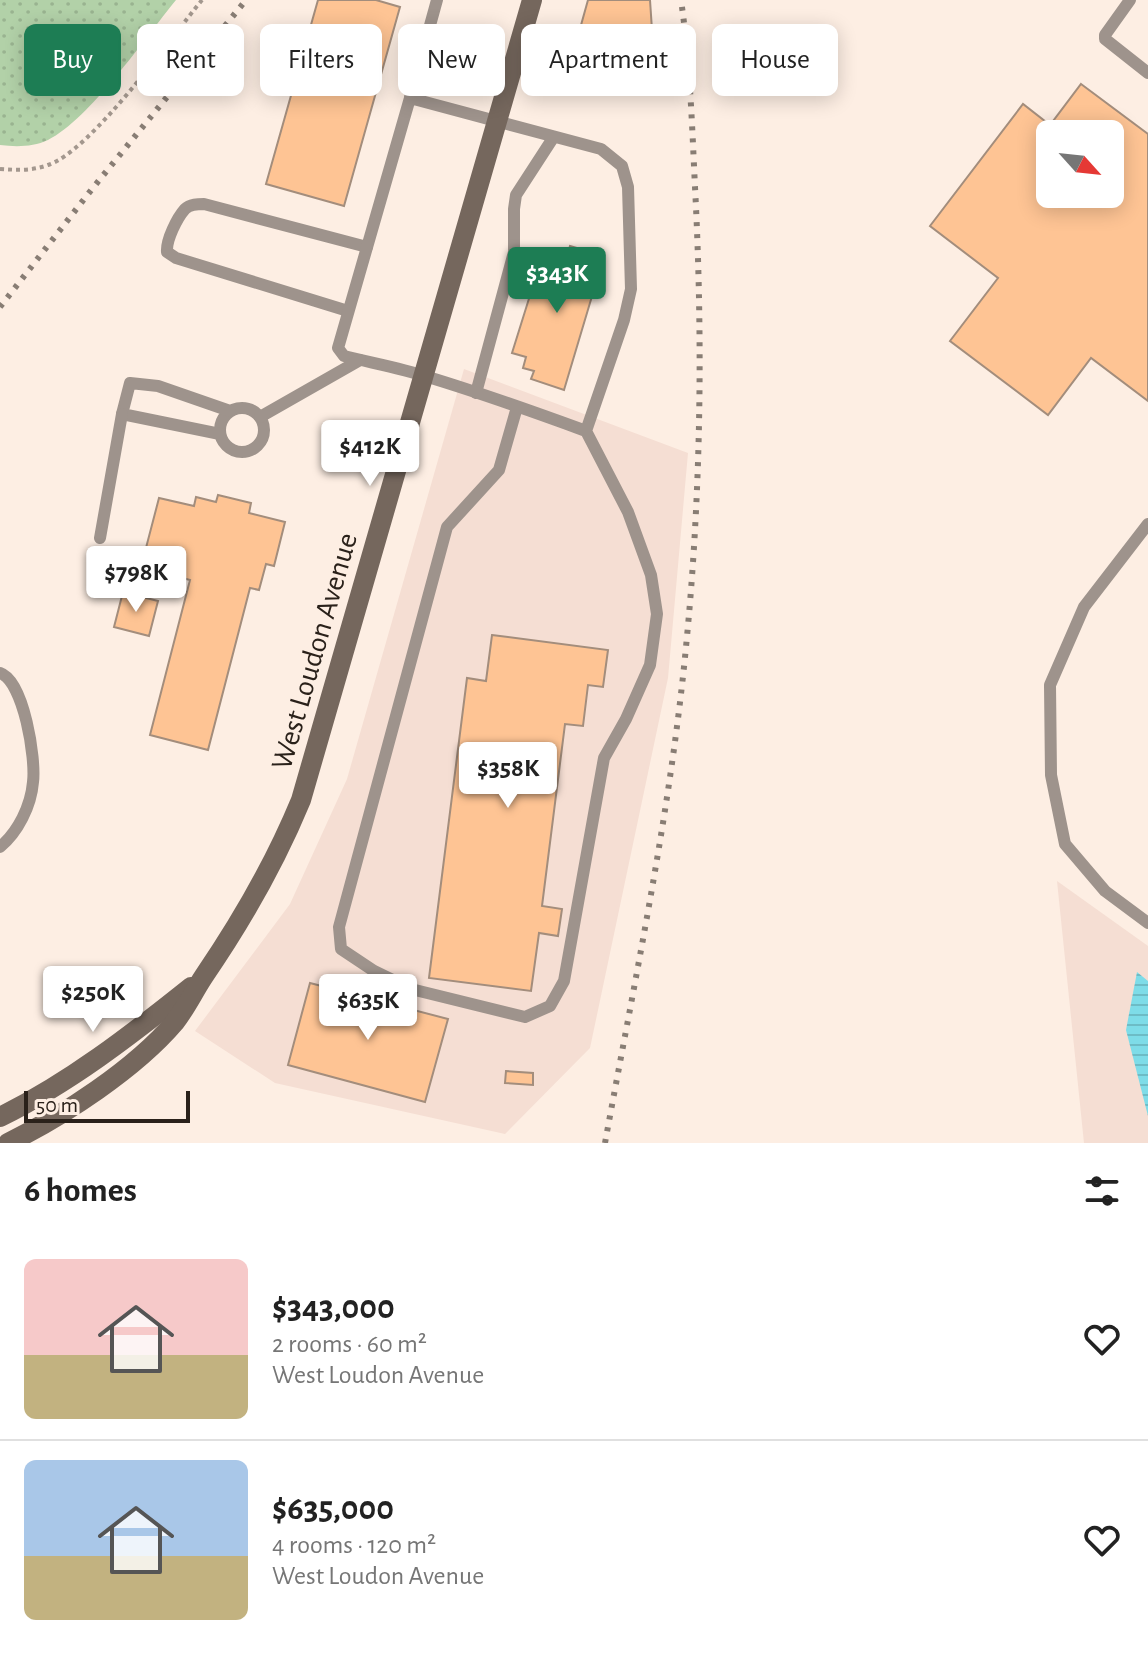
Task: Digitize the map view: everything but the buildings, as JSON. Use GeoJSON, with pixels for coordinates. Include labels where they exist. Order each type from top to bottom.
{"type":"FeatureCollection","features":[{"type":"Feature","properties":{"kind":"main road","name":"West Loudon Avenue"},"geometry":{"type":"LineString","coordinates":[[8,1143],[91,1094],[142,1054],[175,1021],[258,892],[281,848],[301,800],[532,0]]}},
{"type":"Feature","properties":{"kind":"main road","name":"West Loudon Avenue"},"geometry":{"type":"LineString","coordinates":[[0,1117],[73,1075],[144,1025],[203,977]]}},
{"type":"Feature","properties":{"kind":"lane"},"geometry":{"type":"LineString","coordinates":[[437,0],[338,348],[344,356],[425,376],[517,407],[586,431],[628,512],[651,575],[657,614],[650,665],[626,719],[604,758],[564,981],[550,1006],[525,1017],[411,989],[374,971],[341,949],[339,927],[447,527],[499,470],[517,407]]}},
{"type":"Feature","properties":{"kind":"lane"},"geometry":{"type":"LineString","coordinates":[[1130,0],[1105,39],[1148,73]]}},
{"type":"Feature","properties":{"kind":"lane"},"geometry":{"type":"LineString","coordinates":[[410,98],[601,149],[622,166],[628,187],[631,289],[624,320],[586,431]]}},
{"type":"Feature","properties":{"kind":"lane"},"geometry":{"type":"LineString","coordinates":[[476,393],[514,252],[516,195],[553,138]]}},
{"type":"Feature","properties":{"kind":"lane"},"geometry":{"type":"LineString","coordinates":[[348,311],[176,258],[167,252],[166,243],[185,209],[204,204],[367,247]]}},
{"type":"Feature","properties":{"kind":"lane"},"geometry":{"type":"LineString","coordinates":[[260,417],[360,360]]}},
{"type":"Feature","properties":{"kind":"lane"},"geometry":{"type":"LineString","coordinates":[[100,538],[130,383],[158,386],[230,411]]}},
{"type":"Feature","properties":{"kind":"lane"},"geometry":{"type":"LineString","coordinates":[[248,408],[260,417],[263,438],[253,449],[233,450],[223,440],[220,434],[222,419],[230,411],[248,408]]}},
{"type":"Feature","properties":{"kind":"lane"},"geometry":{"type":"LineString","coordinates":[[122,414],[220,434]]}},
{"type":"Feature","properties":{"kind":"lane"},"geometry":{"type":"LineString","coordinates":[[1148,524],[1084,607],[1050,685],[1051,775],[1065,844],[1105,891],[1148,923]]}},
{"type":"Feature","properties":{"kind":"lane"},"geometry":{"type":"LineString","coordinates":[[0,673],[7,675],[19,693],[34,780],[29,805],[11,838],[0,847]]}},
{"type":"Feature","properties":{"kind":"path"},"geometry":{"type":"LineString","coordinates":[[0,169],[23,171],[49,165],[69,155],[101,123],[202,0]]}},
{"type":"Feature","properties":{"kind":"shaded area"},"geometry":{"type":"Polygon","coordinates":[[[464,369],[688,453],[668,678],[590,1048],[505,1134],[275,1083],[195,1031],[290,904],[347,779],[464,369]]]}},
{"type":"Feature","properties":{"kind":"shaded area"},"geometry":{"type":"Polygon","coordinates":[[[1057,881],[1148,946],[1148,1143],[1084,1143],[1057,881]]]}},
{"type":"Feature","properties":{"kind":"green space"},"geometry":{"type":"Polygon","coordinates":[[[0,0],[176,0],[157,24],[137,24],[137,50],[121,71],[121,24],[24,24],[24,96],[100,96],[64,130],[48,140],[18,146],[0,145],[0,0]]]}},
{"type":"Feature","properties":{"kind":"water"},"geometry":{"type":"Polygon","coordinates":[[[1137,972],[1148,981],[1148,1116],[1126,1030],[1137,972]]]}},
{"type":"Feature","properties":{"kind":"railway"},"geometry":{"type":"LineString","coordinates":[[0,307],[246,0]]}},
{"type":"Feature","properties":{"kind":"railway"},"geometry":{"type":"LineString","coordinates":[[605,1143],[671,771],[686,647],[695,532],[699,417],[698,245],[687,47],[681,0]]}}]}
